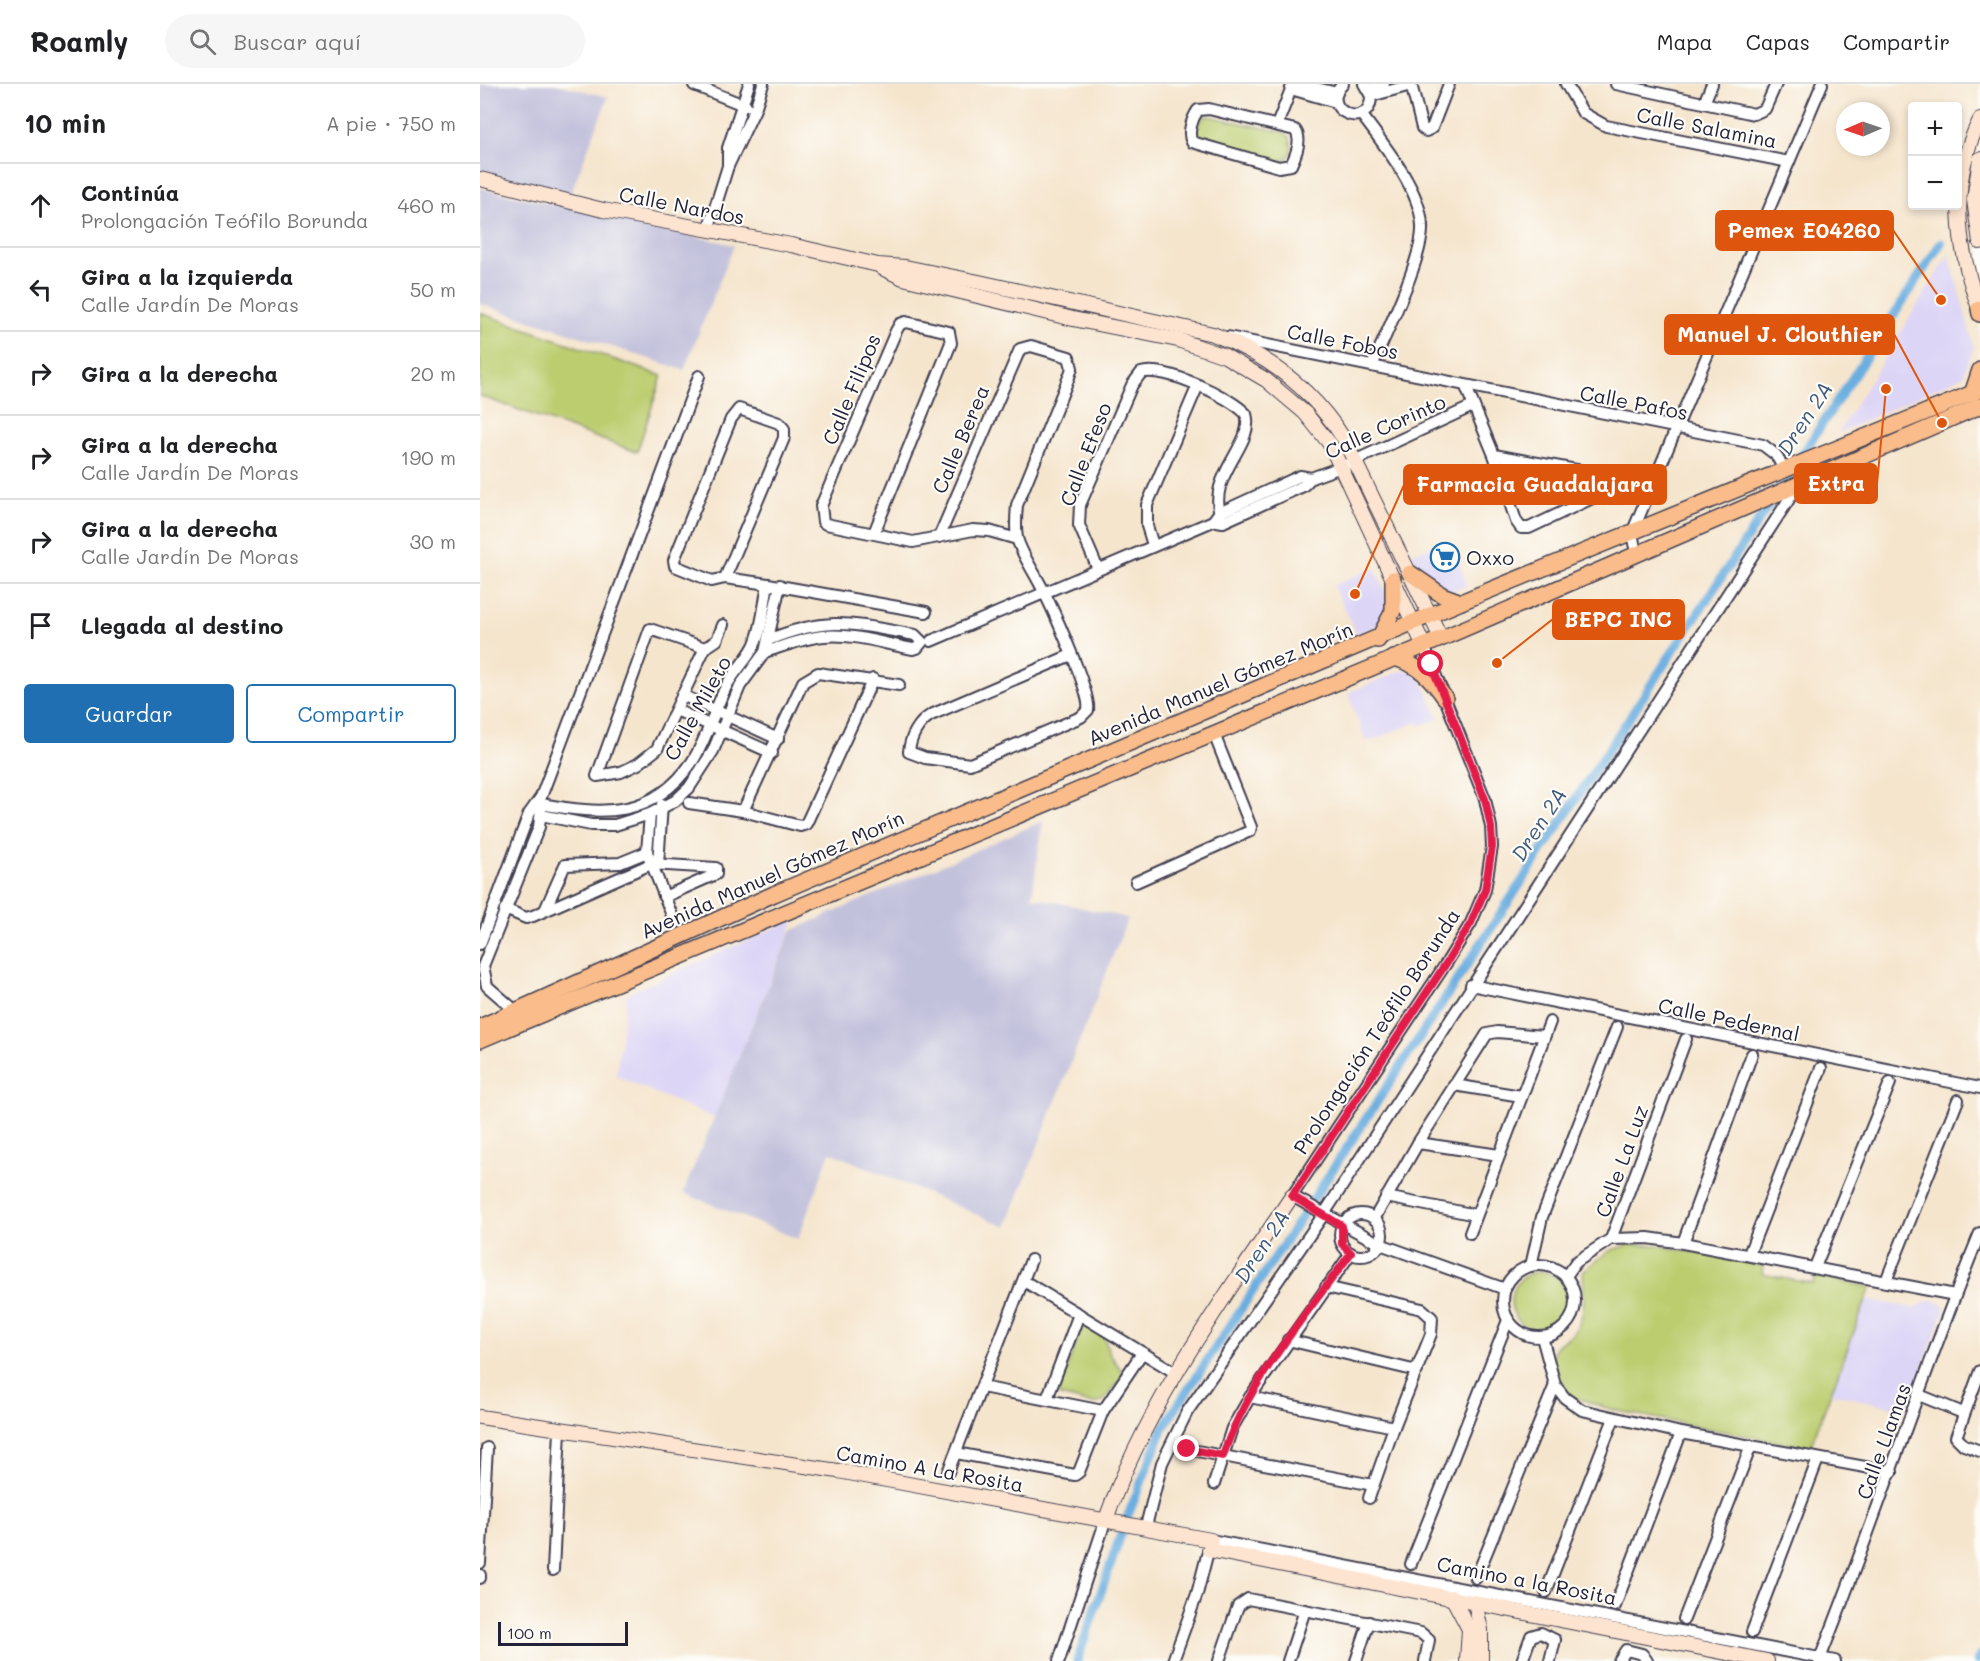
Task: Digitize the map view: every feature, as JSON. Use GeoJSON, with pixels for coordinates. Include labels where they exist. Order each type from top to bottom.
{"type":"FeatureCollection","features":[{"type":"Feature","properties":{"kind":"main road"},"geometry":{"type":"LineString","coordinates":[[1977,397],[1980,370]]}},
{"type":"Feature","properties":{"kind":"main road","name":"Avenida Manuel Gómez Morín"},"geometry":{"type":"LineString","coordinates":[[480,1027],[520,1016],[1215,734],[1441,639],[1745,506],[1973,413],[1977,397]]}},
{"type":"Feature","properties":{"kind":"main road","name":"Avenida Manuel Gómez Morín"},"geometry":{"type":"LineString","coordinates":[[480,1040],[520,1016],[774,894],[1378,640],[1461,602],[1825,452],[1977,397]]}},
{"type":"Feature","properties":{"kind":"main road"},"geometry":{"type":"LineString","coordinates":[[1409,570],[1430,588],[1461,602]]}},
{"type":"Feature","properties":{"kind":"main road"},"geometry":{"type":"LineString","coordinates":[[1378,640],[1393,611],[1393,577]]}},
{"type":"Feature","properties":{"kind":"main road"},"geometry":{"type":"LineString","coordinates":[[1394,658],[1410,662],[1421,670],[1445,698]]}},
{"type":"Feature","properties":{"kind":"street"},"geometry":{"type":"LineString","coordinates":[[728,166],[728,148],[749,84]]}},
{"type":"Feature","properties":{"kind":"street"},"geometry":{"type":"LineString","coordinates":[[708,230],[728,166],[755,109],[763,84]]}},
{"type":"Feature","properties":{"kind":"street"},"geometry":{"type":"LineString","coordinates":[[1368,90],[1384,84]]}},
{"type":"Feature","properties":{"kind":"street"},"geometry":{"type":"LineString","coordinates":[[1368,90],[1411,84],[1422,128],[1426,131],[1432,128],[1449,84]]}},
{"type":"Feature","properties":{"kind":"street","name":"Calle Salamina"},"geometry":{"type":"LineString","coordinates":[[1566,84],[1583,113],[1606,126],[1789,162]]}},
{"type":"Feature","properties":{"kind":"street"},"geometry":{"type":"LineString","coordinates":[[1616,84],[1644,87],[1758,114],[1765,109],[1776,84]]}},
{"type":"Feature","properties":{"kind":"street"},"geometry":{"type":"LineString","coordinates":[[1704,103],[1712,84]]}},
{"type":"Feature","properties":{"kind":"street"},"geometry":{"type":"LineString","coordinates":[[1636,554],[1632,533],[1822,84]]}},
{"type":"Feature","properties":{"kind":"street"},"geometry":{"type":"LineString","coordinates":[[694,85],[755,109]]}},
{"type":"Feature","properties":{"kind":"street"},"geometry":{"type":"LineString","coordinates":[[1277,125],[1295,86],[1339,93],[1346,114],[1361,114],[1370,106],[1368,90]]}},
{"type":"Feature","properties":{"kind":"street"},"geometry":{"type":"LineString","coordinates":[[1203,109],[1277,125],[1295,130],[1299,134],[1293,161],[1288,167],[1279,167],[1196,145],[1190,138],[1195,114],[1203,109]]}},
{"type":"Feature","properties":{"kind":"street"},"geometry":{"type":"LineString","coordinates":[[1361,114],[1410,188],[1422,226],[1419,251],[1373,364]]}},
{"type":"Feature","properties":{"kind":"street"},"geometry":{"type":"LineString","coordinates":[[1980,120],[1968,147],[1958,198],[1961,246],[1980,311]]}},
{"type":"Feature","properties":{"kind":"street"},"geometry":{"type":"LineString","coordinates":[[1980,159],[1974,200],[1980,242]]}},
{"type":"Feature","properties":{"kind":"street","name":"Calle Nardos"},"geometry":{"type":"LineString","coordinates":[[480,179],[588,207],[791,245],[878,265],[906,267],[1213,334]]}},
{"type":"Feature","properties":{"kind":"street","name":"Calle Nardos"},"geometry":{"type":"LineString","coordinates":[[878,265],[903,278],[1178,340],[1225,356]]}},
{"type":"Feature","properties":{"kind":"street","name":"Calle Filipos"},"geometry":{"type":"LineString","coordinates":[[913,322],[949,332],[950,350],[874,533],[826,524],[821,517],[821,506],[900,324],[913,322]]}},
{"type":"Feature","properties":{"kind":"street"},"geometry":{"type":"LineString","coordinates":[[1213,334],[1260,355],[1297,382],[1332,419],[1355,461],[1441,639]]}},
{"type":"Feature","properties":{"kind":"street","name":"Calle Fobos"},"geometry":{"type":"LineString","coordinates":[[1213,334],[1373,364],[1466,387]]}},
{"type":"Feature","properties":{"kind":"street","name":"Calle Berea"},"geometry":{"type":"LineString","coordinates":[[939,537],[1015,355],[1025,346],[1064,355],[1072,361],[1069,377],[1017,505],[1017,539]]}},
{"type":"Feature","properties":{"kind":"street","name":"Prolongación Teófilo Borunda"},"geometry":{"type":"LineString","coordinates":[[1225,356],[1266,380],[1305,413],[1330,444],[1415,624],[1445,698],[1488,812],[1492,847],[1485,890],[1471,923],[1295,1198]]}},
{"type":"Feature","properties":{"kind":"street","name":"Calle Efeso"},"geometry":{"type":"LineString","coordinates":[[1098,569],[1079,525],[1080,506],[1132,385],[1141,373],[1146,371],[1198,385]]}},
{"type":"Feature","properties":{"kind":"street"},"geometry":{"type":"LineString","coordinates":[[520,1016],[494,993],[484,978],[483,966],[506,909],[541,805],[699,376]]}},
{"type":"Feature","properties":{"kind":"street"},"geometry":{"type":"LineString","coordinates":[[1154,544],[1147,526],[1147,505],[1198,385],[1242,409],[1246,414],[1247,426],[1218,490],[1219,519]]}},
{"type":"Feature","properties":{"kind":"street"},"geometry":{"type":"LineString","coordinates":[[1466,387],[1494,455],[1516,522],[1521,528],[1529,528],[1603,493],[1611,484],[1610,479],[1596,474],[1494,455]]}},
{"type":"Feature","properties":{"kind":"street","name":"Calle Pafos"},"geometry":{"type":"LineString","coordinates":[[1466,387],[1763,446],[1776,455],[1788,468]]}},
{"type":"Feature","properties":{"kind":"street","name":"Calle Corinto"},"geometry":{"type":"LineString","coordinates":[[931,642],[1154,544],[1219,519],[1300,476],[1311,478],[1341,467],[1473,406]]}},
{"type":"Feature","properties":{"kind":"street"},"geometry":{"type":"LineString","coordinates":[[725,578],[784,438],[784,429],[779,423],[739,409],[731,419],[674,561],[679,569],[712,581],[725,578],[780,585],[926,612]]}},
{"type":"Feature","properties":{"kind":"street"},"geometry":{"type":"LineString","coordinates":[[1140,1525],[1162,1464],[1187,1412],[1471,985],[1799,484]]}},
{"type":"Feature","properties":{"kind":"street"},"geometry":{"type":"LineString","coordinates":[[874,533],[913,542],[973,530],[989,531],[1017,539],[1044,592],[1071,655],[1088,700],[1088,710],[1081,717],[970,764],[925,758],[909,752],[912,738],[921,722],[931,714],[1071,655]]}},
{"type":"Feature","properties":{"kind":"street"},"geometry":{"type":"LineString","coordinates":[[1393,577],[1409,570]]}},
{"type":"Feature","properties":{"kind":"street","name":"Calle Mileto"},"geometry":{"type":"LineString","coordinates":[[541,805],[590,812],[612,811],[658,795],[676,782],[693,761],[733,674],[753,648],[768,584]]}},
{"type":"Feature","properties":{"kind":"street","name":"Calle Mileto"},"geometry":{"type":"LineString","coordinates":[[541,805],[603,826],[633,821],[675,801],[699,774],[713,752],[740,686],[765,652],[780,585]]}},
{"type":"Feature","properties":{"kind":"street"},"geometry":{"type":"LineString","coordinates":[[765,652],[800,640],[824,636],[845,636],[913,649],[918,648],[922,642],[915,635],[835,623],[804,627],[768,640]]}},
{"type":"Feature","properties":{"kind":"street"},"geometry":{"type":"LineString","coordinates":[[705,648],[650,629],[597,776],[621,772],[650,756],[657,749],[705,648],[717,640],[723,626]]}},
{"type":"Feature","properties":{"kind":"street"},"geometry":{"type":"LineString","coordinates":[[743,811],[772,753],[803,682],[810,676],[818,673],[873,679],[899,685]]}},
{"type":"Feature","properties":{"kind":"street"},"geometry":{"type":"LineString","coordinates":[[689,803],[743,811],[800,826],[806,824],[873,679]]}},
{"type":"Feature","properties":{"kind":"street"},"geometry":{"type":"LineString","coordinates":[[682,695],[778,739]]}},
{"type":"Feature","properties":{"kind":"street"},"geometry":{"type":"LineString","coordinates":[[676,710],[710,723],[772,753]]}},
{"type":"Feature","properties":{"kind":"street"},"geometry":{"type":"LineString","coordinates":[[1136,882],[1250,831],[1251,827],[1215,734]]}},
{"type":"Feature","properties":{"kind":"street"},"geometry":{"type":"LineString","coordinates":[[655,864],[663,808],[658,795]]}},
{"type":"Feature","properties":{"kind":"street"},"geometry":{"type":"LineString","coordinates":[[480,944],[529,814],[541,805]]}},
{"type":"Feature","properties":{"kind":"street"},"geometry":{"type":"LineString","coordinates":[[650,814],[647,852],[655,864],[664,897],[673,918]]}},
{"type":"Feature","properties":{"kind":"street"},"geometry":{"type":"LineString","coordinates":[[546,910],[565,865],[620,863],[647,852]]}},
{"type":"Feature","properties":{"kind":"street"},"geometry":{"type":"LineString","coordinates":[[506,909],[526,918],[655,864],[716,868],[716,874],[664,897]]}},
{"type":"Feature","properties":{"kind":"street","name":"Calle Pedernal"},"geometry":{"type":"LineString","coordinates":[[1471,985],[1980,1088]]}},
{"type":"Feature","properties":{"kind":"street"},"geometry":{"type":"LineString","coordinates":[[1470,1233],[1550,1022]]}},
{"type":"Feature","properties":{"kind":"street"},"geometry":{"type":"LineString","coordinates":[[1531,1266],[1542,1217],[1617,1027]]}},
{"type":"Feature","properties":{"kind":"street"},"geometry":{"type":"LineString","coordinates":[[1374,1219],[1418,1143],[1484,1038],[1491,1033],[1544,1036]]}},
{"type":"Feature","properties":{"kind":"street","name":"Calle La Luz"},"geometry":{"type":"LineString","coordinates":[[1566,1276],[1576,1262],[1611,1239],[1686,1039]]}},
{"type":"Feature","properties":{"kind":"street"},"geometry":{"type":"LineString","coordinates":[[1683,1243],[1752,1054]]}},
{"type":"Feature","properties":{"kind":"street"},"geometry":{"type":"LineString","coordinates":[[1749,1254],[1821,1068]]}},
{"type":"Feature","properties":{"kind":"street"},"geometry":{"type":"LineString","coordinates":[[1815,1267],[1890,1083]]}},
{"type":"Feature","properties":{"kind":"street"},"geometry":{"type":"LineString","coordinates":[[1454,1085],[1521,1096]]}},
{"type":"Feature","properties":{"kind":"street"},"geometry":{"type":"LineString","coordinates":[[1886,1281],[1958,1100]]}},
{"type":"Feature","properties":{"kind":"street"},"geometry":{"type":"LineString","coordinates":[[1418,1143],[1499,1155]]}},
{"type":"Feature","properties":{"kind":"street"},"geometry":{"type":"LineString","coordinates":[[1386,1197],[1476,1215]]}},
{"type":"Feature","properties":{"kind":"street"},"geometry":{"type":"LineString","coordinates":[[1059,1661],[1150,1418],[1176,1373],[1295,1198],[1342,1226],[1380,1244],[1505,1289]]}},
{"type":"Feature","properties":{"kind":"street"},"geometry":{"type":"LineString","coordinates":[[1361,1214],[1374,1219],[1382,1232],[1380,1244],[1370,1254],[1351,1253],[1342,1244],[1342,1226],[1354,1216],[1361,1214]]}},
{"type":"Feature","properties":{"kind":"street","name":"Calle Llamas"},"geometry":{"type":"LineString","coordinates":[[1820,1659],[1892,1472],[1954,1295],[1980,1233]]}},
{"type":"Feature","properties":{"kind":"street"},"geometry":{"type":"LineString","coordinates":[[1611,1239],[1648,1238],[1683,1243],[1954,1295]]}},
{"type":"Feature","properties":{"kind":"street"},"geometry":{"type":"LineString","coordinates":[[1214,1484],[1232,1428],[1250,1397],[1351,1253]]}},
{"type":"Feature","properties":{"kind":"street"},"geometry":{"type":"LineString","coordinates":[[948,1472],[1032,1260]]}},
{"type":"Feature","properties":{"kind":"street"},"geometry":{"type":"LineString","coordinates":[[1531,1266],[1550,1266],[1566,1276],[1572,1286],[1574,1309],[1563,1328],[1542,1337],[1522,1333],[1508,1320],[1503,1300],[1505,1289],[1515,1274],[1531,1266]]}},
{"type":"Feature","properties":{"kind":"street"},"geometry":{"type":"LineString","coordinates":[[1024,1281],[1176,1373]]}},
{"type":"Feature","properties":{"kind":"street"},"geometry":{"type":"LineString","coordinates":[[1326,1287],[1422,1309],[1432,1318],[1431,1334],[1369,1498]]}},
{"type":"Feature","properties":{"kind":"street"},"geometry":{"type":"LineString","coordinates":[[1047,1399],[1079,1314]]}},
{"type":"Feature","properties":{"kind":"street"},"geometry":{"type":"LineString","coordinates":[[1411,1564],[1508,1320]]}},
{"type":"Feature","properties":{"kind":"street"},"geometry":{"type":"LineString","coordinates":[[1542,1337],[1555,1385],[1573,1405],[1614,1418],[1681,1433],[1892,1472]]}},
{"type":"Feature","properties":{"kind":"street"},"geometry":{"type":"LineString","coordinates":[[1288,1340],[1417,1371]]}},
{"type":"Feature","properties":{"kind":"street"},"geometry":{"type":"LineString","coordinates":[[956,1453],[1075,1475],[1079,1472],[1102,1411],[1142,1353]]}},
{"type":"Feature","properties":{"kind":"street"},"geometry":{"type":"LineString","coordinates":[[1979,1377],[1956,1431],[1959,1443],[1980,1451]]}},
{"type":"Feature","properties":{"kind":"street"},"geometry":{"type":"LineString","coordinates":[[1476,1578],[1555,1385]]}},
{"type":"Feature","properties":{"kind":"street"},"geometry":{"type":"LineString","coordinates":[[982,1387],[1102,1411]]}},
{"type":"Feature","properties":{"kind":"street"},"geometry":{"type":"LineString","coordinates":[[1919,1395],[1964,1413]]}},
{"type":"Feature","properties":{"kind":"street"},"geometry":{"type":"LineString","coordinates":[[1250,1397],[1394,1427]]}},
{"type":"Feature","properties":{"kind":"street"},"geometry":{"type":"LineString","coordinates":[[480,1417],[560,1431],[553,1569]]}},
{"type":"Feature","properties":{"kind":"street"},"geometry":{"type":"LineString","coordinates":[[1546,1592],[1614,1418]]}},
{"type":"Feature","properties":{"kind":"street","name":"Camino A La Rosita"},"geometry":{"type":"LineString","coordinates":[[560,1431],[838,1471],[1140,1525],[1210,1545],[1452,1597]]}},
{"type":"Feature","properties":{"kind":"street"},"geometry":{"type":"LineString","coordinates":[[1615,1606],[1681,1433]]}},
{"type":"Feature","properties":{"kind":"street"},"geometry":{"type":"LineString","coordinates":[[1684,1619],[1750,1446]]}},
{"type":"Feature","properties":{"kind":"street"},"geometry":{"type":"LineString","coordinates":[[480,1563],[483,1465],[487,1448]]}},
{"type":"Feature","properties":{"kind":"street"},"geometry":{"type":"LineString","coordinates":[[1187,1449],[1373,1485]]}},
{"type":"Feature","properties":{"kind":"street"},"geometry":{"type":"LineString","coordinates":[[1752,1632],[1818,1459]]}},
{"type":"Feature","properties":{"kind":"street"},"geometry":{"type":"LineString","coordinates":[[1173,1661],[1210,1545]]}},
{"type":"Feature","properties":{"kind":"street","name":"Camino a la Rosita"},"geometry":{"type":"LineString","coordinates":[[1210,1545],[1835,1661]]}},
{"type":"Feature","properties":{"kind":"street"},"geometry":{"type":"LineString","coordinates":[[1452,1597],[1469,1629],[1467,1661]]}},
{"type":"Feature","properties":{"kind":"street","name":"Camino a la Rosita"},"geometry":{"type":"LineString","coordinates":[[1452,1597],[1767,1661]]}},
{"type":"Feature","properties":{"kind":"street"},"geometry":{"type":"LineString","coordinates":[[1219,1661],[1238,1606],[1243,1600],[1369,1622],[1425,1636],[1429,1646],[1425,1661]]}},
{"type":"Feature","properties":{"kind":"street"},"geometry":{"type":"LineString","coordinates":[[1475,1602],[1481,1630],[1481,1661]]}},
{"type":"Feature","properties":{"kind":"street"},"geometry":{"type":"LineString","coordinates":[[1288,1661],[1305,1610]]}},
{"type":"Feature","properties":{"kind":"street"},"geometry":{"type":"LineString","coordinates":[[1356,1661],[1369,1622]]}},
{"type":"Feature","properties":{"kind":"street"},"geometry":{"type":"LineString","coordinates":[[1522,1661],[1531,1636],[1541,1633],[1555,1640],[1550,1661]]}},
{"type":"Feature","properties":{"kind":"street"},"geometry":{"type":"LineString","coordinates":[[1619,1661],[1626,1650],[1642,1654],[1647,1660]]}},
{"type":"Feature","properties":{"kind":"shaded area"},"geometry":{"type":"Polygon","coordinates":[[[480,84],[555,84],[608,97],[570,195],[480,171],[480,84]]]}},
{"type":"Feature","properties":{"kind":"shaded area"},"geometry":{"type":"Polygon","coordinates":[[[480,188],[734,245],[684,370],[480,304],[480,188]]]}},
{"type":"Feature","properties":{"kind":"shaded area"},"geometry":{"type":"Polygon","coordinates":[[[1949,254],[1974,347],[1963,376],[1838,433],[1949,254]]]}},
{"type":"Feature","properties":{"kind":"shaded area"},"geometry":{"type":"Polygon","coordinates":[[[1451,541],[1467,586],[1449,591],[1421,575],[1412,553],[1451,541]]]}},
{"type":"Feature","properties":{"kind":"shaded area"},"geometry":{"type":"Polygon","coordinates":[[[1374,567],[1388,597],[1387,610],[1381,624],[1357,634],[1333,586],[1374,567]]]}},
{"type":"Feature","properties":{"kind":"shaded area"},"geometry":{"type":"Polygon","coordinates":[[[1401,671],[1417,671],[1439,718],[1419,726],[1418,722],[1366,742],[1348,693],[1401,671]]]}},
{"type":"Feature","properties":{"kind":"shaded area"},"geometry":{"type":"Polygon","coordinates":[[[1043,821],[1032,897],[1128,918],[1006,1227],[830,1152],[798,1239],[683,1193],[791,931],[1043,821]]]}},
{"type":"Feature","properties":{"kind":"shaded area"},"geometry":{"type":"Polygon","coordinates":[[[792,920],[794,922],[714,1118],[616,1076],[627,994],[792,920]]]}},
{"type":"Feature","properties":{"kind":"shaded area"},"geometry":{"type":"Polygon","coordinates":[[[1866,1300],[1915,1308],[1930,1300],[1941,1302],[1945,1309],[1906,1410],[1831,1393],[1866,1300]]]}},
{"type":"Feature","properties":{"kind":"green space"},"geometry":{"type":"Polygon","coordinates":[[[1208,116],[1283,132],[1290,137],[1292,149],[1289,157],[1278,162],[1201,141],[1196,133],[1202,119],[1208,116]]]}},
{"type":"Feature","properties":{"kind":"green space"},"geometry":{"type":"Polygon","coordinates":[[[480,313],[662,376],[637,452],[480,396],[480,313]]]}},
{"type":"Feature","properties":{"kind":"green space"},"geometry":{"type":"Polygon","coordinates":[[[1628,1245],[1656,1245],[1763,1266],[1762,1274],[1813,1284],[1815,1277],[1871,1287],[1810,1448],[1613,1410],[1570,1396],[1559,1378],[1553,1356],[1554,1350],[1574,1332],[1581,1319],[1584,1299],[1583,1271],[1609,1251],[1628,1245]]]}},
{"type":"Feature","properties":{"kind":"green space"},"geometry":{"type":"Polygon","coordinates":[[[1540,1272],[1551,1274],[1564,1285],[1569,1301],[1567,1312],[1556,1325],[1540,1330],[1529,1328],[1516,1317],[1511,1301],[1513,1290],[1524,1277],[1540,1272]]]}},
{"type":"Feature","properties":{"kind":"green space"},"geometry":{"type":"Polygon","coordinates":[[[1088,1326],[1105,1338],[1109,1353],[1124,1374],[1109,1395],[1098,1403],[1060,1396],[1058,1391],[1082,1328],[1088,1326]]]}},
{"type":"Feature","properties":{"kind":"waterway","name":"Dren 2A"},"geometry":{"type":"LineString","coordinates":[[1077,1661],[1125,1523],[1163,1428],[1941,243]]}},
{"type":"Feature","properties":{"kind":"waterway"},"geometry":{"type":"LineString","coordinates":[[1977,1661],[1980,1656]]}},
{"type":"Feature","properties":{"kind":"place","name":"Pemex E04260"},"geometry":{"type":"Point","coordinates":[1941,300]}},
{"type":"Feature","properties":{"kind":"place","name":"Extra"},"geometry":{"type":"Point","coordinates":[1886,389]}},
{"type":"Feature","properties":{"kind":"place","name":"Manuel J. Clouthier"},"geometry":{"type":"Point","coordinates":[1942,423]}},
{"type":"Feature","properties":{"kind":"place","name":"Oxxo"},"geometry":{"type":"Point","coordinates":[1445,557]}},
{"type":"Feature","properties":{"kind":"place","name":"Farmacia Guadalajara"},"geometry":{"type":"Point","coordinates":[1355,594]}},
{"type":"Feature","properties":{"kind":"place","name":"BEPC INC"},"geometry":{"type":"Point","coordinates":[1497,663]}},
{"type":"Feature","properties":{"kind":"route"},"geometry":{"type":"LineString","coordinates":[[1187,1449],[1223,1456],[1232,1428],[1250,1397],[1351,1253],[1342,1244],[1340,1237],[1342,1226],[1292,1196],[1447,962],[1471,923],[1485,890],[1492,847],[1491,827],[1485,799],[1431,664]]}}]}
